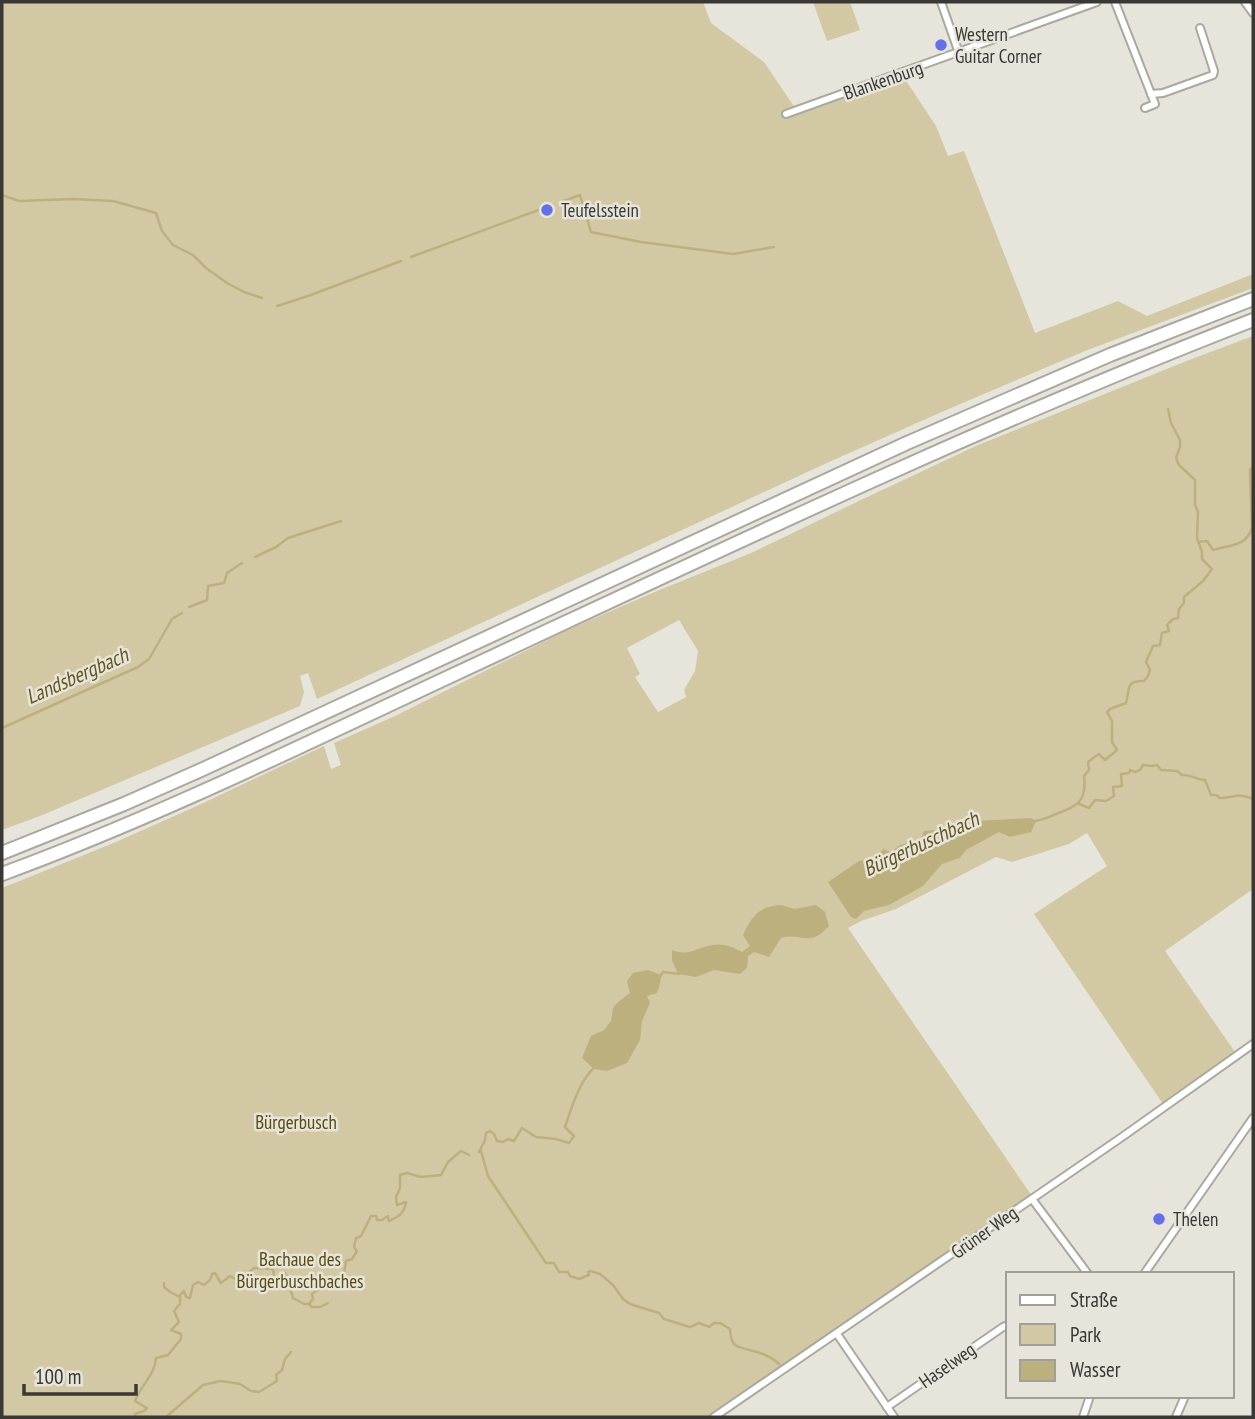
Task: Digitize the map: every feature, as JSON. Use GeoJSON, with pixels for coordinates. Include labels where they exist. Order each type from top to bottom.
{"type":"FeatureCollection","features":[{"type":"Feature","properties":{"kind":"highway"},"geometry":{"type":"LineString","coordinates":[[2,853],[201,770],[920,437],[1110,355],[1253,299]]}},
{"type":"Feature","properties":{"kind":"highway"},"geometry":{"type":"LineString","coordinates":[[2,874],[82,843],[210,787],[940,450],[1117,373],[1253,320]]}},
{"type":"Feature","properties":{"kind":"street"},"geometry":{"type":"LineString","coordinates":[[941,2],[959,53]]}},
{"type":"Feature","properties":{"kind":"street","name":"Blankenburg"},"geometry":{"type":"LineString","coordinates":[[786,114],[1097,2]]}},
{"type":"Feature","properties":{"kind":"street"},"geometry":{"type":"LineString","coordinates":[[1115,2],[1155,104],[1145,108]]}},
{"type":"Feature","properties":{"kind":"street"},"geometry":{"type":"LineString","coordinates":[[1245,2],[1253,13]]}},
{"type":"Feature","properties":{"kind":"street"},"geometry":{"type":"LineString","coordinates":[[1151,94],[1163,93],[1213,75],[1200,29]]}},
{"type":"Feature","properties":{"kind":"street","name":"Grüner Weg"},"geometry":{"type":"LineString","coordinates":[[714,1417],[1131,1131],[1253,1044]]}},
{"type":"Feature","properties":{"kind":"street"},"geometry":{"type":"LineString","coordinates":[[1145,1272],[1253,1118]]}},
{"type":"Feature","properties":{"kind":"street"},"geometry":{"type":"LineString","coordinates":[[1032,1199],[1087,1272]]}},
{"type":"Feature","properties":{"kind":"street","name":"Haselweg"},"geometry":{"type":"LineString","coordinates":[[887,1407],[1006,1326]]}},
{"type":"Feature","properties":{"kind":"street"},"geometry":{"type":"LineString","coordinates":[[837,1334],[894,1417]]}},
{"type":"Feature","properties":{"kind":"street"},"geometry":{"type":"LineString","coordinates":[[1083,1417],[1089,1398]]}},
{"type":"Feature","properties":{"kind":"street"},"geometry":{"type":"LineString","coordinates":[[1176,1417],[1184,1398]]}},
{"type":"Feature","properties":{"kind":"green space"},"geometry":{"type":"Polygon","coordinates":[[[2,2],[703,2],[711,23],[764,62],[795,108],[899,70],[936,126],[948,156],[964,151],[1035,333],[1118,301],[1147,316],[1253,274],[1253,288],[1085,351],[944,411],[317,699],[308,673],[300,676],[304,692],[300,706],[2,830],[2,2]]]}},
{"type":"Feature","properties":{"kind":"green space"},"geometry":{"type":"Polygon","coordinates":[[[813,2],[850,2],[860,30],[827,41],[813,2]]]}},
{"type":"Feature","properties":{"kind":"green space","name":"Bürgerbusch"},"geometry":{"type":"Polygon","coordinates":[[[1253,336],[1253,889],[1165,951],[1235,1052],[1163,1104],[1034,914],[1107,866],[1087,833],[1069,844],[1012,862],[996,857],[896,909],[848,928],[1032,1196],[709,1417],[2,1417],[2,888],[116,842],[324,746],[331,769],[341,765],[334,743],[395,716],[565,631],[751,553],[978,445],[1253,336]],[[679,620],[627,648],[640,674],[635,677],[658,712],[686,697],[684,690],[695,671],[698,651],[679,620]]]}},
{"type":"Feature","properties":{"kind":"water"},"geometry":{"type":"Polygon","coordinates":[[[1031,818],[1036,821],[1031,832],[1010,837],[999,832],[966,850],[960,858],[942,864],[923,886],[889,905],[864,911],[856,919],[851,917],[828,882],[859,861],[876,858],[883,849],[891,852],[900,845],[920,840],[924,831],[936,830],[946,834],[972,821],[1031,818]]]}},
{"type":"Feature","properties":{"kind":"water"},"geometry":{"type":"Polygon","coordinates":[[[781,905],[795,909],[816,905],[825,912],[829,926],[815,937],[781,938],[769,957],[754,952],[748,956],[747,968],[740,974],[714,970],[696,977],[678,974],[672,960],[672,950],[689,952],[720,945],[742,952],[750,946],[743,935],[753,917],[767,907],[781,905]]]}},
{"type":"Feature","properties":{"kind":"water"},"geometry":{"type":"Polygon","coordinates":[[[648,970],[661,975],[660,984],[657,993],[647,996],[650,1003],[642,1021],[640,1040],[627,1063],[607,1071],[594,1069],[582,1058],[591,1036],[604,1030],[611,1021],[613,1008],[630,993],[627,981],[633,973],[648,970]]]}},
{"type":"Feature","properties":{"kind":"waterway"},"geometry":{"type":"LineString","coordinates":[[2,195],[19,201],[113,201],[156,213],[162,231],[173,245],[193,255],[227,283],[262,298]]}},
{"type":"Feature","properties":{"kind":"waterway"},"geometry":{"type":"LineString","coordinates":[[561,202],[580,195],[591,232],[641,242],[733,254],[774,247]]}},
{"type":"Feature","properties":{"kind":"waterway"},"geometry":{"type":"LineString","coordinates":[[411,257],[552,205]]}},
{"type":"Feature","properties":{"kind":"waterway"},"geometry":{"type":"LineString","coordinates":[[277,306],[401,261]]}},
{"type":"Feature","properties":{"kind":"waterway","name":"Bürgerbuschbach"},"geometry":{"type":"LineString","coordinates":[[1033,821],[1044,819],[1079,802],[1084,792],[1084,776],[1089,770],[1088,762],[1099,754],[1105,760],[1117,750],[1112,742],[1112,721],[1107,712],[1126,703],[1131,684],[1144,681],[1148,676],[1150,670],[1146,662],[1153,646],[1160,645],[1162,633],[1169,631],[1167,625],[1178,618],[1184,597],[1203,581],[1212,569],[1202,559],[1197,538],[1195,480],[1179,465],[1176,458],[1180,440],[1171,423],[1168,409]]}},
{"type":"Feature","properties":{"kind":"waterway","name":"Bürgerbuschbach"},"geometry":{"type":"LineString","coordinates":[[1198,542],[1207,541],[1213,550],[1246,539],[1252,528],[1250,470],[1253,467]]}},
{"type":"Feature","properties":{"kind":"waterway","name":"Landsbergbach"},"geometry":{"type":"LineString","coordinates":[[255,557],[288,538],[341,521]]}},
{"type":"Feature","properties":{"kind":"waterway","name":"Landsbergbach"},"geometry":{"type":"LineString","coordinates":[[189,607],[207,600],[208,586],[224,583],[227,573],[242,563]]}},
{"type":"Feature","properties":{"kind":"waterway","name":"Landsbergbach"},"geometry":{"type":"LineString","coordinates":[[2,728],[138,667],[149,659],[172,619],[182,613]]}},
{"type":"Feature","properties":{"kind":"waterway"},"geometry":{"type":"LineString","coordinates":[[1079,804],[1089,808],[1095,800],[1106,801],[1114,796],[1113,787],[1122,786],[1121,774],[1140,770],[1143,765],[1157,765],[1161,770],[1177,771],[1182,775],[1205,780],[1211,795],[1220,798],[1239,796],[1253,799]]}},
{"type":"Feature","properties":{"kind":"waterway","name":"Bürgerbuschbach"},"geometry":{"type":"LineString","coordinates":[[660,977],[663,972],[679,974]]}},
{"type":"Feature","properties":{"kind":"waterway","name":"Bürgerbuschbach"},"geometry":{"type":"LineString","coordinates":[[479,1152],[486,1133],[490,1131],[497,1141],[503,1142],[508,1139],[514,1141],[522,1128],[536,1137],[569,1143],[574,1136],[565,1127],[570,1112],[580,1087],[595,1067]]}},
{"type":"Feature","properties":{"kind":"waterway","name":"Bürgerbuschbach"},"geometry":{"type":"LineString","coordinates":[[135,1417],[135,1414],[147,1408],[135,1401],[153,1370],[156,1358],[168,1355],[181,1339],[181,1334],[171,1330],[179,1322],[174,1311],[180,1304],[180,1295],[184,1291],[186,1297],[190,1298],[193,1285],[198,1282],[204,1285],[215,1273],[221,1283],[230,1276],[237,1280],[242,1278],[254,1268],[273,1269],[274,1276],[279,1278],[285,1273],[290,1283],[288,1285],[293,1287],[293,1298],[309,1304],[314,1292],[340,1278],[343,1280],[346,1261],[352,1259],[357,1251],[354,1247],[356,1238],[361,1236],[371,1216],[376,1216],[377,1220],[388,1216],[389,1221],[403,1212],[406,1202],[397,1205],[396,1197],[400,1188],[400,1175],[441,1175],[448,1162],[461,1151],[469,1155]]}},
{"type":"Feature","properties":{"kind":"waterway"},"geometry":{"type":"LineString","coordinates":[[481,1151],[488,1176],[546,1263],[554,1263],[559,1272],[568,1272],[570,1276],[579,1279],[589,1275],[588,1272],[591,1271],[600,1274],[630,1304],[659,1313],[664,1319],[690,1327],[699,1323],[709,1327],[720,1323],[730,1329],[734,1344],[763,1354],[779,1364]]}},
{"type":"Feature","properties":{"kind":"waterway"},"geometry":{"type":"LineString","coordinates":[[164,1283],[164,1287],[180,1297]]}},
{"type":"Feature","properties":{"kind":"waterway"},"geometry":{"type":"LineString","coordinates":[[309,1304],[312,1307],[320,1307],[328,1303]]}},
{"type":"Feature","properties":{"kind":"waterway"},"geometry":{"type":"LineString","coordinates":[[166,1417],[203,1385],[221,1381],[240,1384],[251,1391],[259,1392],[277,1381],[276,1375],[282,1370],[285,1359],[291,1352]]}},
{"type":"Feature","properties":{"kind":"place","name":"Western Guitar Corner"},"geometry":{"type":"Point","coordinates":[941,45]}},
{"type":"Feature","properties":{"kind":"place","name":"Teufelsstein"},"geometry":{"type":"Point","coordinates":[547,210]}},
{"type":"Feature","properties":{"kind":"place","name":"Thelen"},"geometry":{"type":"Point","coordinates":[1159,1219]}},
{"type":"Feature","properties":{"kind":"park label","name":"Bachaue des Bürgerbuschbaches"},"geometry":{"type":"Point","coordinates":[300,1270]}}]}
